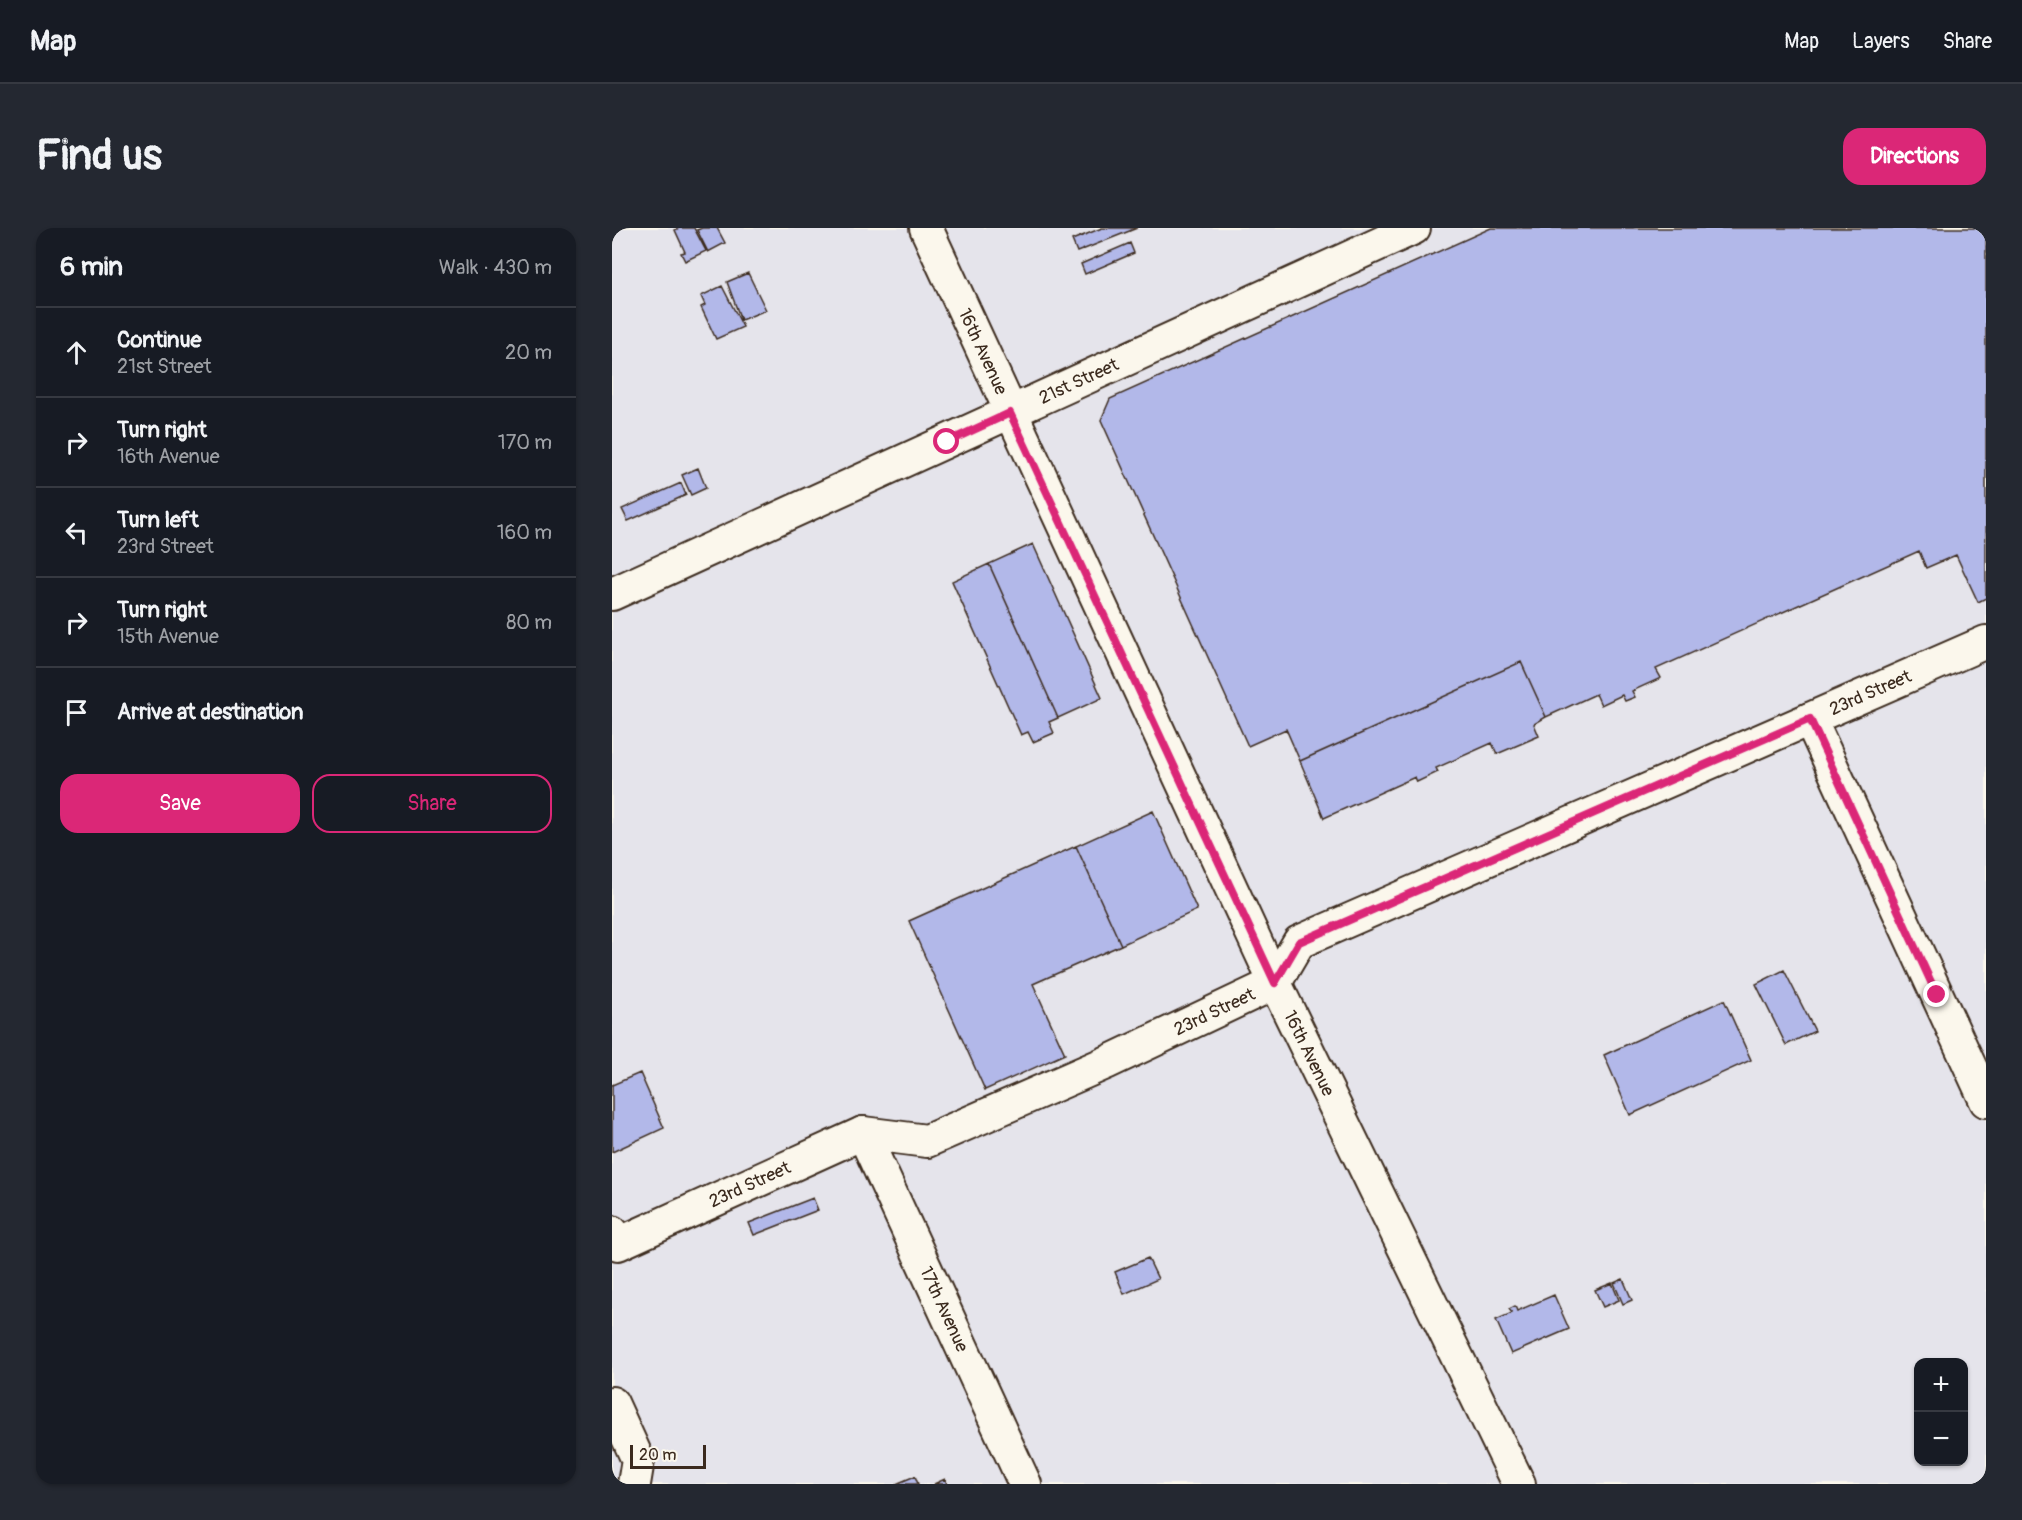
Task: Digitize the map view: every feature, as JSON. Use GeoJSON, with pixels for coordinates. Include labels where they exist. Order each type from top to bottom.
{"type":"FeatureCollection","features":[{"type":"Feature","properties":{"kind":"lane","name":"16th Avenue"},"geometry":{"type":"LineString","coordinates":[[926,228],[1275,983],[1519,1484]]}},
{"type":"Feature","properties":{"kind":"lane","name":"21st Street"},"geometry":{"type":"LineString","coordinates":[[612,594],[1414,228]]}},
{"type":"Feature","properties":{"kind":"lane","name":"23rd Street"},"geometry":{"type":"LineString","coordinates":[[615,1238],[863,1133],[927,1141],[1108,1062],[1275,983],[1299,942],[1986,642]]}},
{"type":"Feature","properties":{"kind":"lane"},"geometry":{"type":"LineString","coordinates":[[1810,719],[1986,1101]]}},
{"type":"Feature","properties":{"kind":"lane","name":"17th Avenue"},"geometry":{"type":"LineString","coordinates":[[863,1133],[1025,1484]]}},
{"type":"Feature","properties":{"kind":"lane"},"geometry":{"type":"LineString","coordinates":[[612,1403],[638,1460],[634,1484]]}},
{"type":"Feature","properties":{"kind":"shaded area"},"geometry":{"type":"Polygon","coordinates":[[[612,228],[1986,228],[1986,1484],[612,1484],[612,228]]]}},
{"type":"Feature","properties":{"kind":"building"},"geometry":{"type":"Polygon","coordinates":[[[694,228],[706,251],[685,261],[681,253],[685,252],[675,230],[694,228]]]}},
{"type":"Feature","properties":{"kind":"building"},"geometry":{"type":"Polygon","coordinates":[[[717,228],[725,243],[708,252],[697,230],[717,228]]]}},
{"type":"Feature","properties":{"kind":"building"},"geometry":{"type":"Polygon","coordinates":[[[1102,228],[1137,228],[1077,252],[1072,240],[1102,228]]]}},
{"type":"Feature","properties":{"kind":"building"},"geometry":{"type":"Polygon","coordinates":[[[1491,228],[1986,228],[1986,598],[1978,602],[1956,555],[1926,568],[1919,551],[1656,669],[1661,678],[1632,691],[1635,697],[1625,701],[1622,695],[1601,705],[1596,694],[1546,717],[1521,662],[1300,761],[1286,729],[1248,746],[1101,420],[1110,399],[1491,228]]]}},
{"type":"Feature","properties":{"kind":"building"},"geometry":{"type":"Polygon","coordinates":[[[1130,243],[1134,253],[1085,274],[1081,264],[1130,243]]]}},
{"type":"Feature","properties":{"kind":"building"},"geometry":{"type":"Polygon","coordinates":[[[748,273],[766,310],[741,320],[727,282],[748,273]]]}},
{"type":"Feature","properties":{"kind":"building"},"geometry":{"type":"Polygon","coordinates":[[[722,286],[743,327],[716,339],[701,307],[705,305],[701,296],[722,286]]]}},
{"type":"Feature","properties":{"kind":"building"},"geometry":{"type":"Polygon","coordinates":[[[698,468],[706,488],[691,495],[682,475],[698,468]]]}},
{"type":"Feature","properties":{"kind":"building"},"geometry":{"type":"Polygon","coordinates":[[[681,483],[686,495],[628,521],[622,509],[681,483]]]}},
{"type":"Feature","properties":{"kind":"building"},"geometry":{"type":"Polygon","coordinates":[[[1033,544],[1102,698],[1058,718],[989,564],[1033,544]]]}},
{"type":"Feature","properties":{"kind":"building"},"geometry":{"type":"Polygon","coordinates":[[[989,564],[1058,718],[1049,722],[1054,733],[1033,742],[1028,732],[1021,735],[952,581],[989,564]]]}},
{"type":"Feature","properties":{"kind":"building"},"geometry":{"type":"Polygon","coordinates":[[[1521,662],[1546,717],[1534,724],[1539,736],[1497,754],[1492,743],[1436,768],[1438,772],[1417,782],[1415,777],[1324,818],[1300,761],[1521,662]]]}},
{"type":"Feature","properties":{"kind":"building"},"geometry":{"type":"Polygon","coordinates":[[[1153,811],[1197,910],[1121,945],[1076,846],[1153,811]]]}},
{"type":"Feature","properties":{"kind":"building"},"geometry":{"type":"Polygon","coordinates":[[[1076,846],[1121,945],[1033,984],[1065,1054],[985,1090],[909,921],[1076,846]]]}},
{"type":"Feature","properties":{"kind":"building"},"geometry":{"type":"Polygon","coordinates":[[[1784,970],[1815,1031],[1786,1045],[1756,984],[1784,970]]]}},
{"type":"Feature","properties":{"kind":"building"},"geometry":{"type":"Polygon","coordinates":[[[1724,1000],[1751,1060],[1630,1115],[1604,1055],[1724,1000]]]}},
{"type":"Feature","properties":{"kind":"building"},"geometry":{"type":"Polygon","coordinates":[[[640,1073],[664,1128],[612,1152],[612,1085],[640,1073]]]}},
{"type":"Feature","properties":{"kind":"building"},"geometry":{"type":"Polygon","coordinates":[[[813,1198],[818,1210],[754,1235],[749,1223],[813,1198]]]}},
{"type":"Feature","properties":{"kind":"building"},"geometry":{"type":"Polygon","coordinates":[[[1148,1258],[1158,1279],[1124,1294],[1115,1272],[1148,1258]]]}},
{"type":"Feature","properties":{"kind":"building"},"geometry":{"type":"Polygon","coordinates":[[[1623,1279],[1632,1300],[1623,1304],[1614,1283],[1623,1279]]]}},
{"type":"Feature","properties":{"kind":"building"},"geometry":{"type":"Polygon","coordinates":[[[1612,1283],[1619,1300],[1603,1307],[1595,1290],[1612,1283]]]}},
{"type":"Feature","properties":{"kind":"building"},"geometry":{"type":"Polygon","coordinates":[[[1554,1295],[1569,1329],[1511,1354],[1496,1320],[1512,1313],[1509,1309],[1515,1306],[1517,1311],[1554,1295]]]}},
{"type":"Feature","properties":{"kind":"building"},"geometry":{"type":"Polygon","coordinates":[[[915,1476],[918,1484],[896,1484],[915,1476]]]}},
{"type":"Feature","properties":{"kind":"building"},"geometry":{"type":"Polygon","coordinates":[[[945,1479],[947,1484],[934,1484],[945,1479]]]}},
{"type":"Feature","properties":{"kind":"route"},"geometry":{"type":"LineString","coordinates":[[947,442],[1010,413],[1275,983],[1299,942],[1810,719],[1937,995]]}}]}
